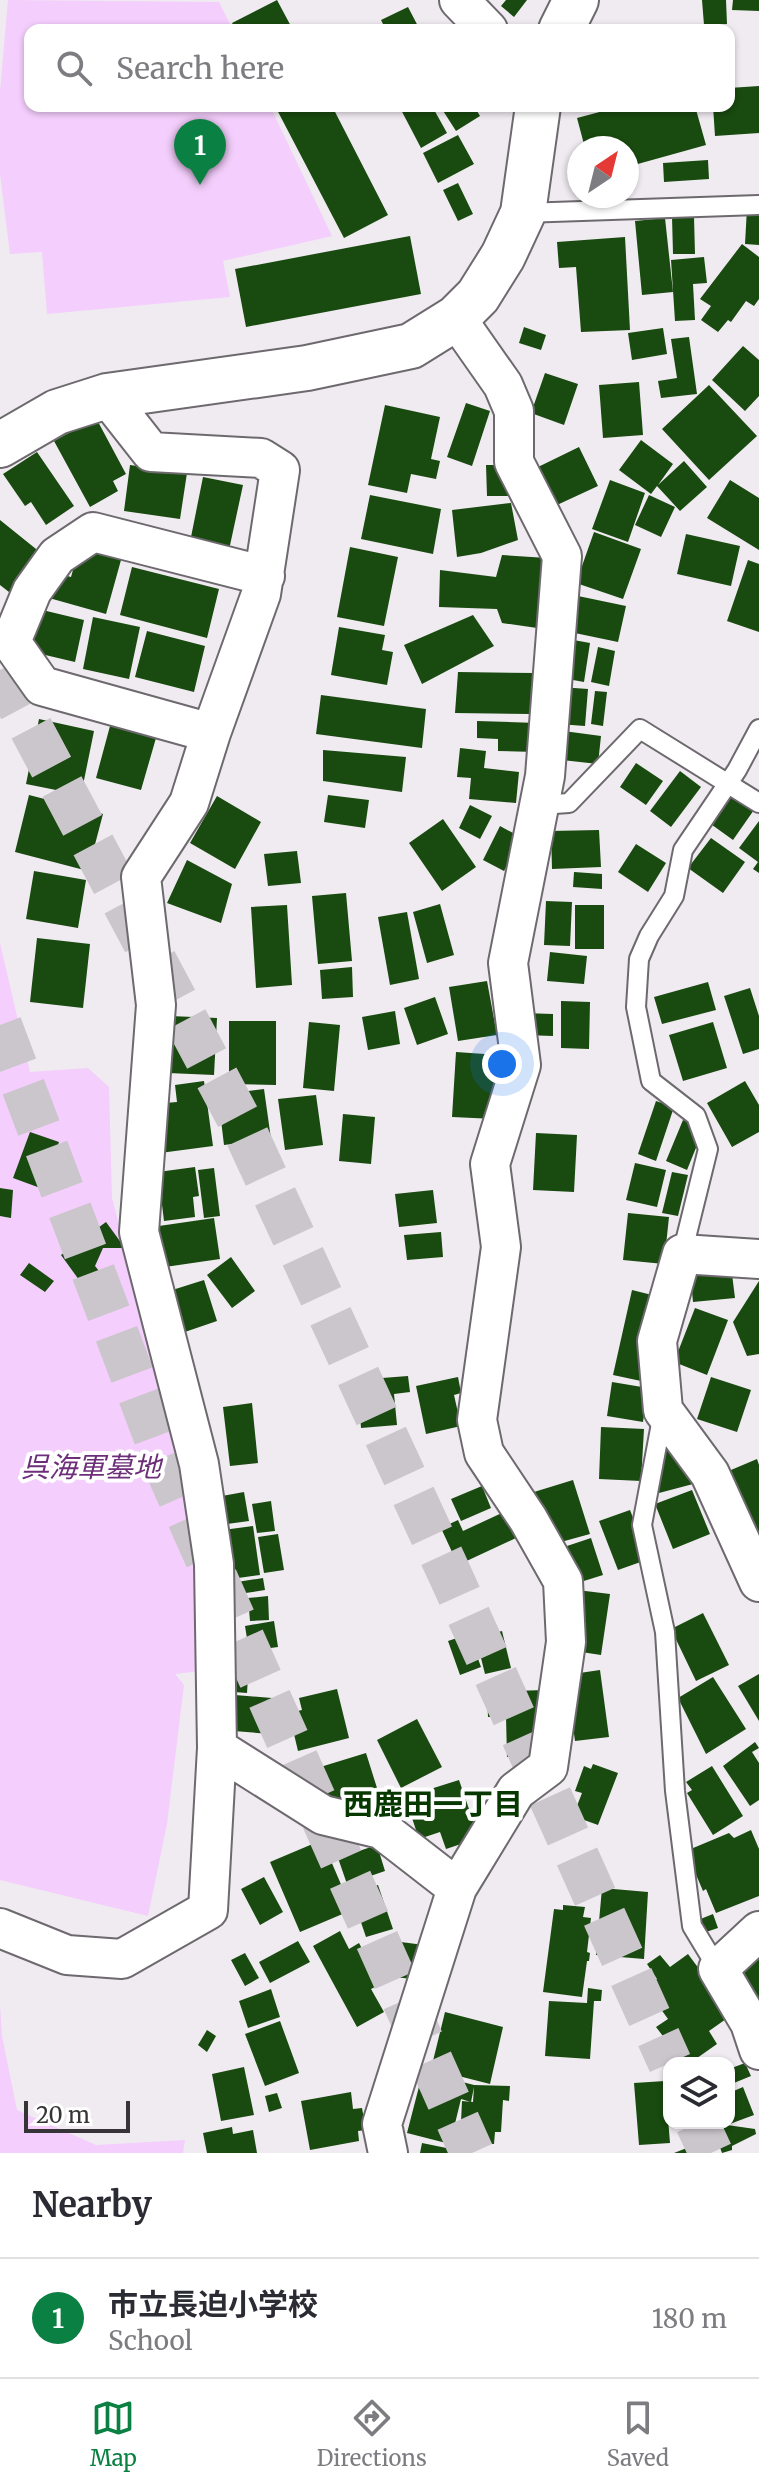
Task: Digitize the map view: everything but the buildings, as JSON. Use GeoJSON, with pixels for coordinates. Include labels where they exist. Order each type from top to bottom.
{"type":"FeatureCollection","features":[{"type":"Feature","properties":{"kind":"street"},"geometry":{"type":"LineString","coordinates":[[459,0],[482,24]]}},
{"type":"Feature","properties":{"kind":"street"},"geometry":{"type":"LineString","coordinates":[[564,24],[576,0]]}},
{"type":"Feature","properties":{"kind":"street"},"geometry":{"type":"LineString","coordinates":[[0,445],[57,412],[107,396],[307,368],[411,346],[456,318],[478,296],[503,256],[523,213],[537,112]]}},
{"type":"Feature","properties":{"kind":"street"},"geometry":{"type":"LineString","coordinates":[[388,2153],[382,2124],[457,1888],[516,1791],[548,1767],[566,1642],[563,1581],[528,1519],[484,1453],[477,1420],[501,1247],[490,1164],[521,1065],[508,963],[545,776],[562,556],[514,462],[514,411],[503,385],[456,318]]}},
{"type":"Feature","properties":{"kind":"street"},"geometry":{"type":"LineString","coordinates":[[0,1928],[67,1955],[122,1959],[208,1910],[217,1748],[214,1564],[199,1464],[139,1232],[156,1005],[141,877],[189,803],[261,594],[280,470],[261,458],[151,452],[107,396]]}},
{"type":"Feature","properties":{"kind":"street"},"geometry":{"type":"LineString","coordinates":[[211,733],[42,686],[11,642],[32,591],[57,556],[93,532],[265,576]]}},
{"type":"Feature","properties":{"kind":"street"},"geometry":{"type":"LineString","coordinates":[[759,1259],[682,1254],[657,1341],[663,1410],[710,1474],[759,1582]]}},
{"type":"Feature","properties":{"kind":"street"},"geometry":{"type":"LineString","coordinates":[[217,1748],[323,1815],[381,1829],[457,1888]]}},
{"type":"Feature","properties":{"kind":"street"},"geometry":{"type":"LineString","coordinates":[[759,1931],[718,1969],[750,2023],[759,2050]]}},
{"type":"Feature","properties":{"kind":"lane"},"geometry":{"type":"LineString","coordinates":[[523,213],[759,205]]}},
{"type":"Feature","properties":{"kind":"lane"},"geometry":{"type":"LineString","coordinates":[[540,805],[569,803],[640,729],[759,803]]}},
{"type":"Feature","properties":{"kind":"lane"},"geometry":{"type":"LineString","coordinates":[[682,1254],[708,1149],[696,1116],[651,1081],[636,1007],[639,959],[649,936],[674,896],[683,850],[728,783],[759,729]]}},
{"type":"Feature","properties":{"kind":"lane"},"geometry":{"type":"LineString","coordinates":[[663,1410],[642,1525],[665,1632],[675,1791],[692,1926],[718,1969]]}},
{"type":"Feature","properties":{"kind":"green space"},"geometry":{"type":"Polygon","coordinates":[[[8,0],[219,2],[230,24],[24,24],[24,112],[273,112],[332,236],[223,261],[230,297],[47,314],[42,252],[10,254],[0,174],[0,92],[8,0]]]}},
{"type":"Feature","properties":{"kind":"green space","name":"呉海軍墓地"},"geometry":{"type":"Polygon","coordinates":[[[0,943],[30,1072],[88,1068],[109,1087],[112,1198],[198,1521],[200,1671],[175,1674],[184,1685],[167,1824],[148,1916],[0,1880],[0,943]]]}},
{"type":"Feature","properties":{"kind":"green space"},"geometry":{"type":"Polygon","coordinates":[[[0,2005],[2,2036],[17,2110],[96,2145],[185,2140],[183,2153],[0,2153],[0,2005]]]}},
{"type":"Feature","properties":{"kind":"tunnel"},"geometry":{"type":"LineString","coordinates":[[0,670],[242,1125],[452,1579],[667,2057]]}},
{"type":"Feature","properties":{"kind":"tunnel"},"geometry":{"type":"LineString","coordinates":[[0,1025],[171,1478],[472,2153]]}},
{"type":"Feature","properties":{"kind":"tunnel"},"geometry":{"type":"LineString","coordinates":[[700,2129],[711,2153]]}},
{"type":"Feature","properties":{"kind":"place","name":"市立長迫小学校"},"geometry":{"type":"Point","coordinates":[200,185]}},
{"type":"Feature","properties":{"kind":"district","name":"西鹿田一丁目"},"geometry":{"type":"Point","coordinates":[433,1805]}}]}
